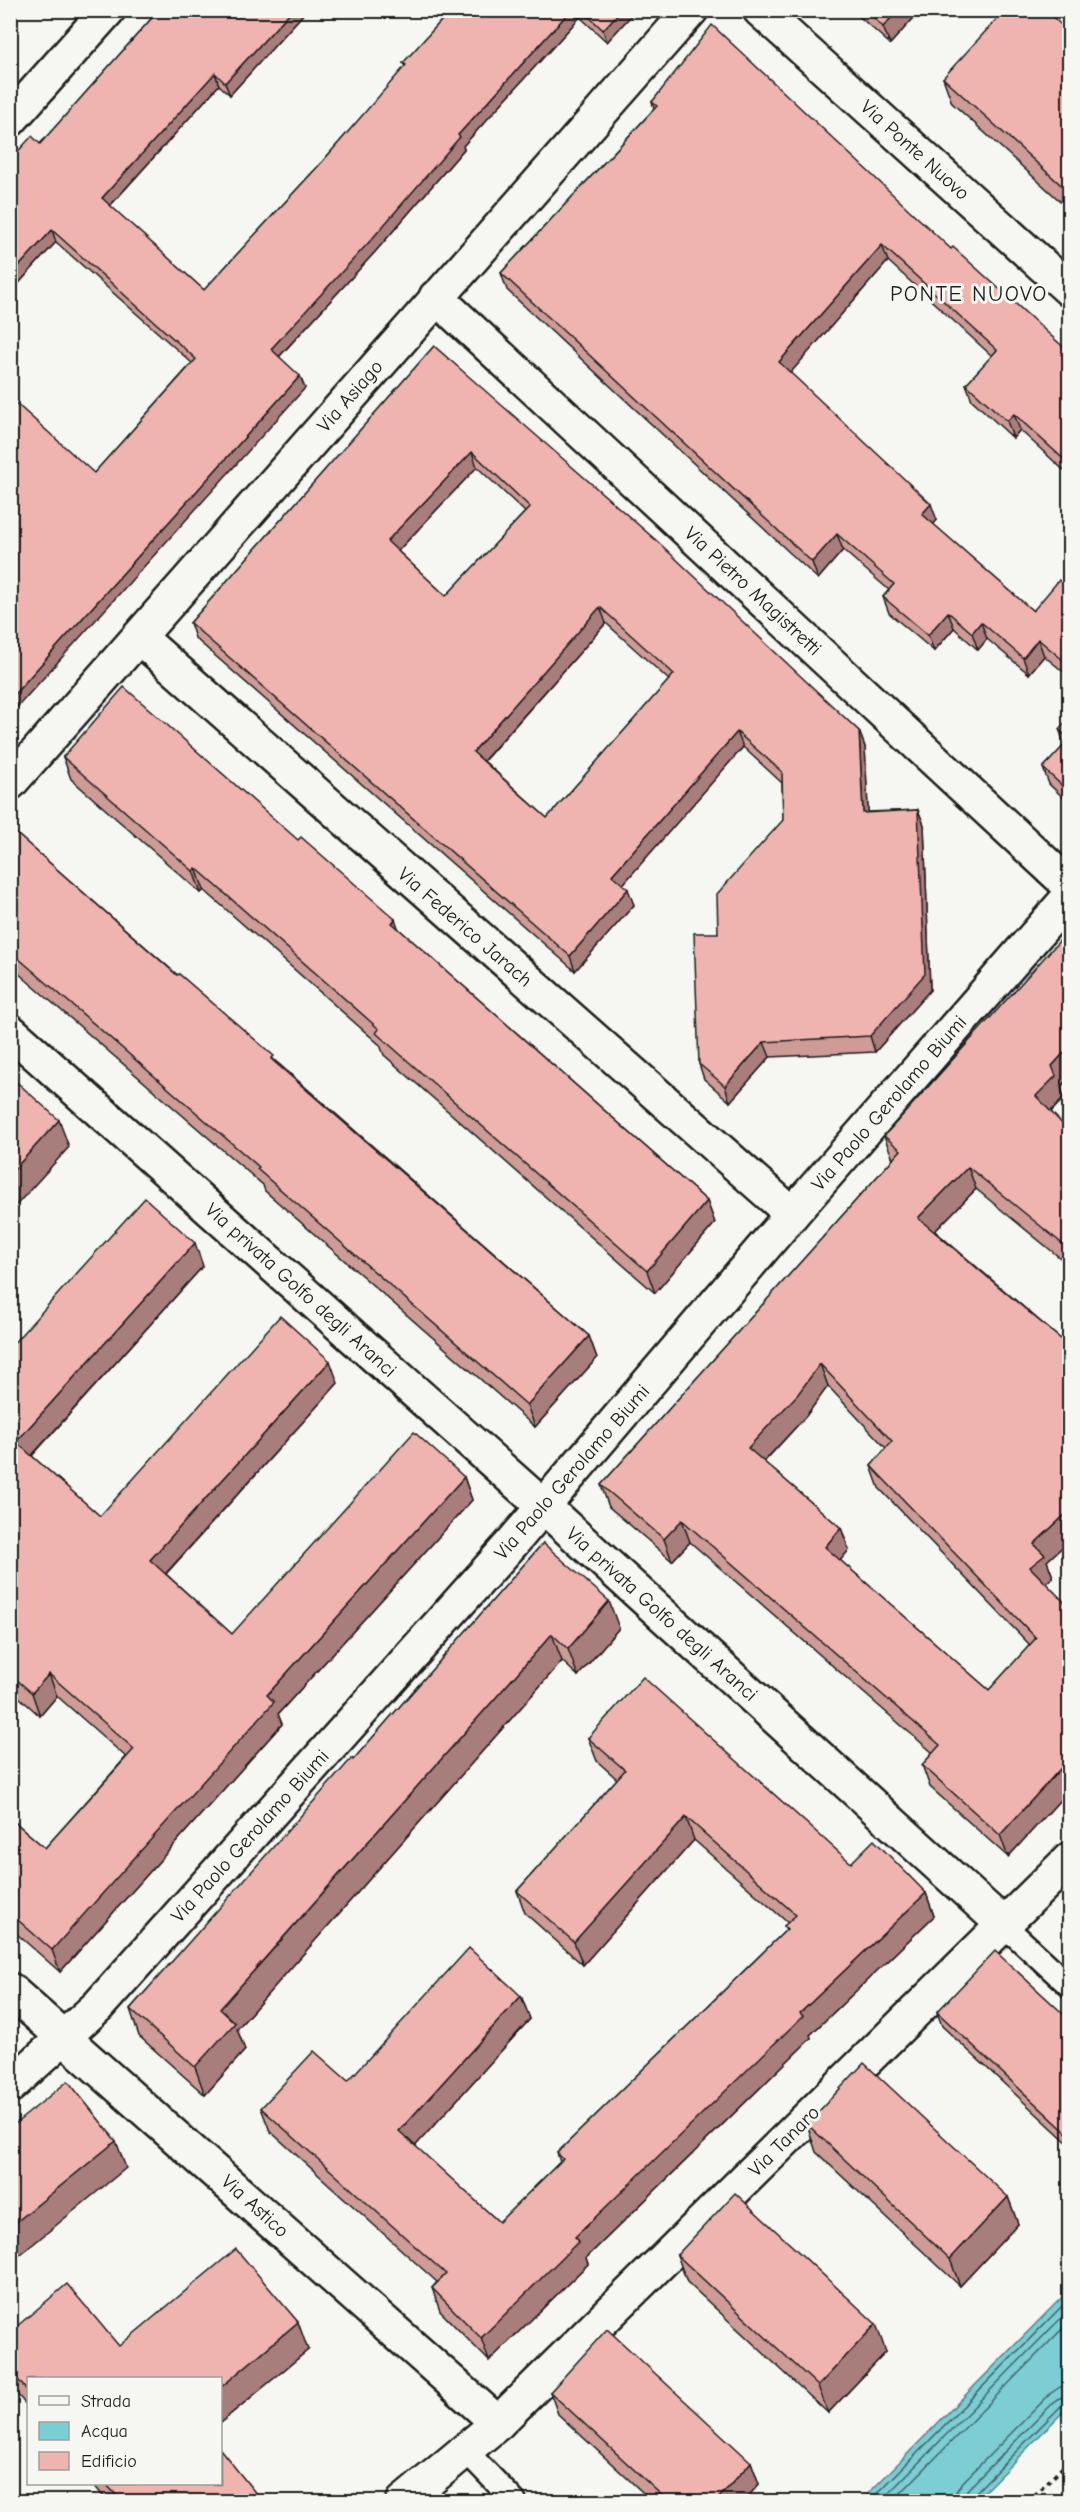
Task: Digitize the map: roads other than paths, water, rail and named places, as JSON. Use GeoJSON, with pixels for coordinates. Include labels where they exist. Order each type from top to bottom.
{"type":"FeatureCollection","features":[{"type":"Feature","properties":{"kind":"street"},"geometry":{"type":"LineString","coordinates":[[10,120],[108,10]]}},
{"type":"Feature","properties":{"kind":"street","name":"Via Asiago"},"geometry":{"type":"LineString","coordinates":[[10,783],[691,10]]}},
{"type":"Feature","properties":{"kind":"street","name":"Via Ponte Nuovo"},"geometry":{"type":"LineString","coordinates":[[760,10],[1070,290]]}},
{"type":"Feature","properties":{"kind":"street","name":"Via Pietro Magistretti"},"geometry":{"type":"LineString","coordinates":[[436,297],[1070,886]]}},
{"type":"Feature","properties":{"kind":"street","name":"Via Federico Jarach"},"geometry":{"type":"LineString","coordinates":[[140,638],[792,1214]]}},
{"type":"Feature","properties":{"kind":"street","name":"Via Paolo Gerolamo Biumi"},"geometry":{"type":"LineString","coordinates":[[10,2086],[98,2006],[544,1507],[792,1214],[1070,896]]}},
{"type":"Feature","properties":{"kind":"street","name":"Via privata Golfo degli Aranci"},"geometry":{"type":"LineString","coordinates":[[10,1031],[544,1507],[1004,1925]]}},
{"type":"Feature","properties":{"kind":"street","name":"Via Tanaro"},"geometry":{"type":"LineString","coordinates":[[403,2502],[498,2423],[1070,1859]]}},
{"type":"Feature","properties":{"kind":"street","name":"Via Astico"},"geometry":{"type":"LineString","coordinates":[[10,1990],[498,2423]]}},
{"type":"Feature","properties":{"kind":"lane","name":"Via privata Golfo degli Aranci"},"geometry":{"type":"LineString","coordinates":[[1004,1925],[1070,1986]]}},
{"type":"Feature","properties":{"kind":"lane"},"geometry":{"type":"LineString","coordinates":[[466,2451],[515,2502]]}},
{"type":"Feature","properties":{"kind":"water"},"geometry":{"type":"Polygon","coordinates":[[[1069,2290],[1069,2406],[975,2501],[861,2501],[1069,2290]]]}},
{"type":"Feature","properties":{"kind":"district","name":"PONTE NUOVO"},"geometry":{"type":"Point","coordinates":[969,294]}}]}
